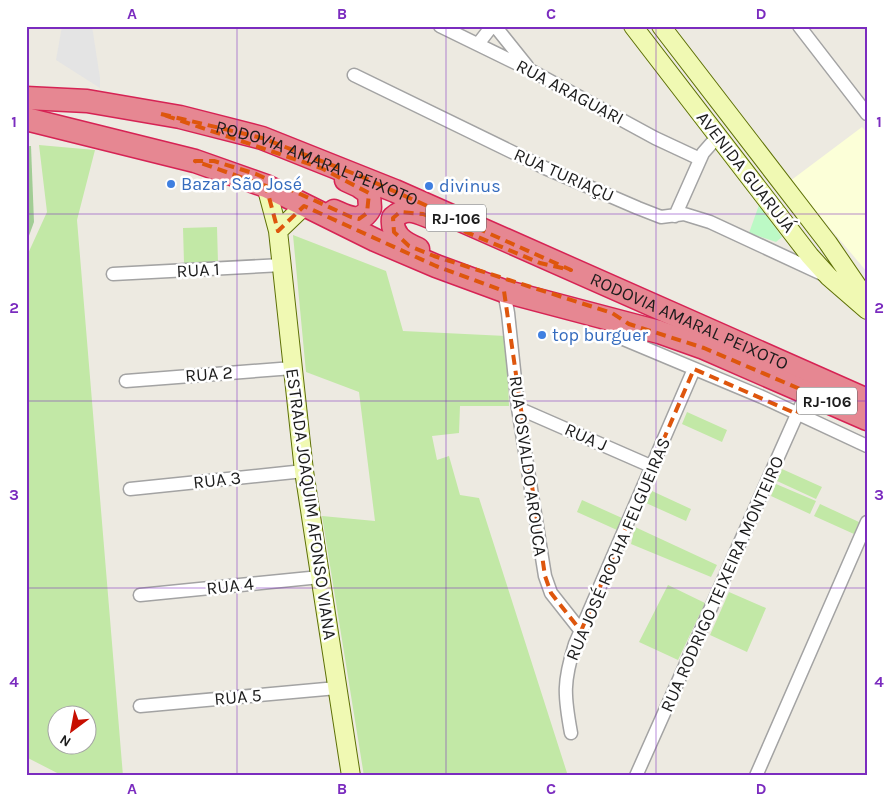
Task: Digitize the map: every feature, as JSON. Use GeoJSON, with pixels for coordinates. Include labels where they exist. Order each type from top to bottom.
{"type":"FeatureCollection","features":[{"type":"Feature","properties":{"kind":"highway","name":"RODOVIA AMARAL PEIXOTO"},"geometry":{"type":"LineString","coordinates":[[26,98],[87,101],[161,114],[262,138],[360,176],[867,400]]}},
{"type":"Feature","properties":{"kind":"highway"},"geometry":{"type":"LineString","coordinates":[[161,114],[186,126],[254,143],[321,168],[360,186],[369,194],[370,208],[364,217],[359,219],[351,217],[336,212],[256,174],[214,161],[195,161]]}},
{"type":"Feature","properties":{"kind":"highway","name":"RODOVIA AMARAL PEIXOTO"},"geometry":{"type":"LineString","coordinates":[[26,119],[195,161],[266,186],[375,240],[436,266],[504,291],[659,332],[704,348],[867,419]]}},
{"type":"Feature","properties":{"kind":"highway"},"geometry":{"type":"LineString","coordinates":[[571,270],[540,264],[410,210],[400,212],[393,218],[394,232],[410,246],[519,286],[612,313],[629,324]]}},
{"type":"Feature","properties":{"kind":"street","name":"RUA ARAGUARI"},"geometry":{"type":"LineString","coordinates":[[440,26],[530,70],[655,138],[700,159]]}},
{"type":"Feature","properties":{"kind":"street"},"geometry":{"type":"LineString","coordinates":[[478,44],[493,26],[530,70]]}},
{"type":"Feature","properties":{"kind":"street","name":"AVENIDA GUARUJÁ"},"geometry":{"type":"LineString","coordinates":[[634,26],[799,242],[829,277],[867,310]]}},
{"type":"Feature","properties":{"kind":"street","name":"AVENIDA GUARUJÁ"},"geometry":{"type":"LineString","coordinates":[[661,26],[846,268],[867,300]]}},
{"type":"Feature","properties":{"kind":"street"},"geometry":{"type":"LineString","coordinates":[[799,26],[867,114]]}},
{"type":"Feature","properties":{"kind":"street","name":"RUA TURIAÇU"},"geometry":{"type":"LineString","coordinates":[[354,75],[545,168],[657,216],[662,218],[689,215],[710,222],[829,277]]}},
{"type":"Feature","properties":{"kind":"street"},"geometry":{"type":"LineString","coordinates":[[702,116],[720,103]]}},
{"type":"Feature","properties":{"kind":"street"},"geometry":{"type":"LineString","coordinates":[[675,216],[700,159],[707,146],[718,136]]}},
{"type":"Feature","properties":{"kind":"street","name":"ESTRADA JOAQUIM AFONSO VIANA"},"geometry":{"type":"LineString","coordinates":[[266,186],[278,231],[304,471],[351,776]]}},
{"type":"Feature","properties":{"kind":"street"},"geometry":{"type":"LineString","coordinates":[[278,231],[304,206]]}},
{"type":"Feature","properties":{"kind":"street"},"geometry":{"type":"LineString","coordinates":[[780,254],[790,250],[816,229]]}},
{"type":"Feature","properties":{"kind":"street","name":"RUA 1"},"geometry":{"type":"LineString","coordinates":[[113,274],[282,266]]}},
{"type":"Feature","properties":{"kind":"street","name":"RUA OSVALDO AROUCA"},"geometry":{"type":"LineString","coordinates":[[504,291],[518,408],[545,576],[551,593],[581,631]]}},
{"type":"Feature","properties":{"kind":"street"},"geometry":{"type":"LineString","coordinates":[[606,318],[621,338],[762,397],[867,446]]}},
{"type":"Feature","properties":{"kind":"street","name":"RUA 2"},"geometry":{"type":"LineString","coordinates":[[126,381],[293,368]]}},
{"type":"Feature","properties":{"kind":"street","name":"RUA JOSÉ ROCHA FELGUEIRAS"},"geometry":{"type":"LineString","coordinates":[[571,734],[565,704],[569,663],[694,369]]}},
{"type":"Feature","properties":{"kind":"street","name":"RUA RODRIGO TEIXEIRA MONTEIRO"},"geometry":{"type":"LineString","coordinates":[[636,776],[808,392]]}},
{"type":"Feature","properties":{"kind":"street","name":"RUA J"},"geometry":{"type":"LineString","coordinates":[[518,408],[653,467]]}},
{"type":"Feature","properties":{"kind":"street","name":"RUA 3"},"geometry":{"type":"LineString","coordinates":[[130,489],[304,471]]}},
{"type":"Feature","properties":{"kind":"street"},"geometry":{"type":"LineString","coordinates":[[756,776],[867,522]]}},
{"type":"Feature","properties":{"kind":"street","name":"RUA 4"},"geometry":{"type":"LineString","coordinates":[[140,596],[320,577]]}},
{"type":"Feature","properties":{"kind":"street","name":"RUA 5"},"geometry":{"type":"LineString","coordinates":[[140,706],[337,688]]}},
{"type":"Feature","properties":{"kind":"highlighted area"},"geometry":{"type":"Polygon","coordinates":[[[161,114],[262,138],[360,176],[571,270],[540,263],[423,214],[400,212],[393,218],[394,232],[409,246],[434,256],[612,313],[629,324],[704,348],[807,392],[797,414],[694,369],[581,631],[551,593],[545,576],[504,291],[436,266],[304,206],[278,231],[266,186],[195,161],[214,161],[256,174],[359,219],[367,213],[369,193],[321,168],[161,114]]]}},
{"type":"Feature","properties":{"kind":"shaded area"},"geometry":{"type":"Polygon","coordinates":[[[62,26],[92,26],[100,88],[56,60],[62,26]]]}},
{"type":"Feature","properties":{"kind":"shaded area"},"geometry":{"type":"Polygon","coordinates":[[[862,127],[867,133],[867,272],[790,181],[862,127]]]}},
{"type":"Feature","properties":{"kind":"green space"},"geometry":{"type":"Polygon","coordinates":[[[39,145],[95,150],[77,220],[123,776],[63,776],[26,757],[26,258],[47,212],[39,145]]]}},
{"type":"Feature","properties":{"kind":"green space"},"geometry":{"type":"Polygon","coordinates":[[[26,146],[31,146],[34,222],[26,244],[26,146]]]}},
{"type":"Feature","properties":{"kind":"green space"},"geometry":{"type":"Polygon","coordinates":[[[759,205],[782,237],[776,242],[749,233],[759,205]]]}},
{"type":"Feature","properties":{"kind":"green space"},"geometry":{"type":"Polygon","coordinates":[[[217,227],[218,263],[184,263],[183,228],[217,227]]]}},
{"type":"Feature","properties":{"kind":"green space"},"geometry":{"type":"Polygon","coordinates":[[[293,235],[386,271],[403,331],[506,336],[509,406],[460,406],[459,433],[432,436],[437,460],[449,456],[460,495],[479,498],[568,776],[364,776],[322,516],[375,521],[359,392],[306,372],[293,235]]]}},
{"type":"Feature","properties":{"kind":"green space"},"geometry":{"type":"Polygon","coordinates":[[[687,412],[727,430],[722,442],[682,424],[687,412]]]}},
{"type":"Feature","properties":{"kind":"green space"},"geometry":{"type":"Polygon","coordinates":[[[782,469],[822,487],[816,499],[777,481],[782,469]]]}},
{"type":"Feature","properties":{"kind":"green space"},"geometry":{"type":"Polygon","coordinates":[[[776,484],[816,501],[810,514],[771,496],[776,484]]]}},
{"type":"Feature","properties":{"kind":"green space"},"geometry":{"type":"Polygon","coordinates":[[[652,491],[691,509],[686,521],[646,503],[652,491]]]}},
{"type":"Feature","properties":{"kind":"green space"},"geometry":{"type":"Polygon","coordinates":[[[582,500],[622,518],[617,530],[577,512],[582,500]]]}},
{"type":"Feature","properties":{"kind":"green space"},"geometry":{"type":"Polygon","coordinates":[[[820,504],[859,522],[854,534],[814,516],[820,504]]]}},
{"type":"Feature","properties":{"kind":"green space"},"geometry":{"type":"Polygon","coordinates":[[[635,527],[717,565],[711,577],[631,544],[635,527]]]}},
{"type":"Feature","properties":{"kind":"green space"},"geometry":{"type":"Polygon","coordinates":[[[668,585],[705,603],[678,660],[639,642],[668,585]]]}},
{"type":"Feature","properties":{"kind":"green space"},"geometry":{"type":"Polygon","coordinates":[[[729,592],[766,608],[747,652],[710,635],[729,592]]]}},
{"type":"Feature","properties":{"kind":"place","name":"Bazar São José"},"geometry":{"type":"Point","coordinates":[171,184]}},
{"type":"Feature","properties":{"kind":"place","name":"divinus"},"geometry":{"type":"Point","coordinates":[429,186]}},
{"type":"Feature","properties":{"kind":"place","name":"top burguer"},"geometry":{"type":"Point","coordinates":[542,335]}}]}
